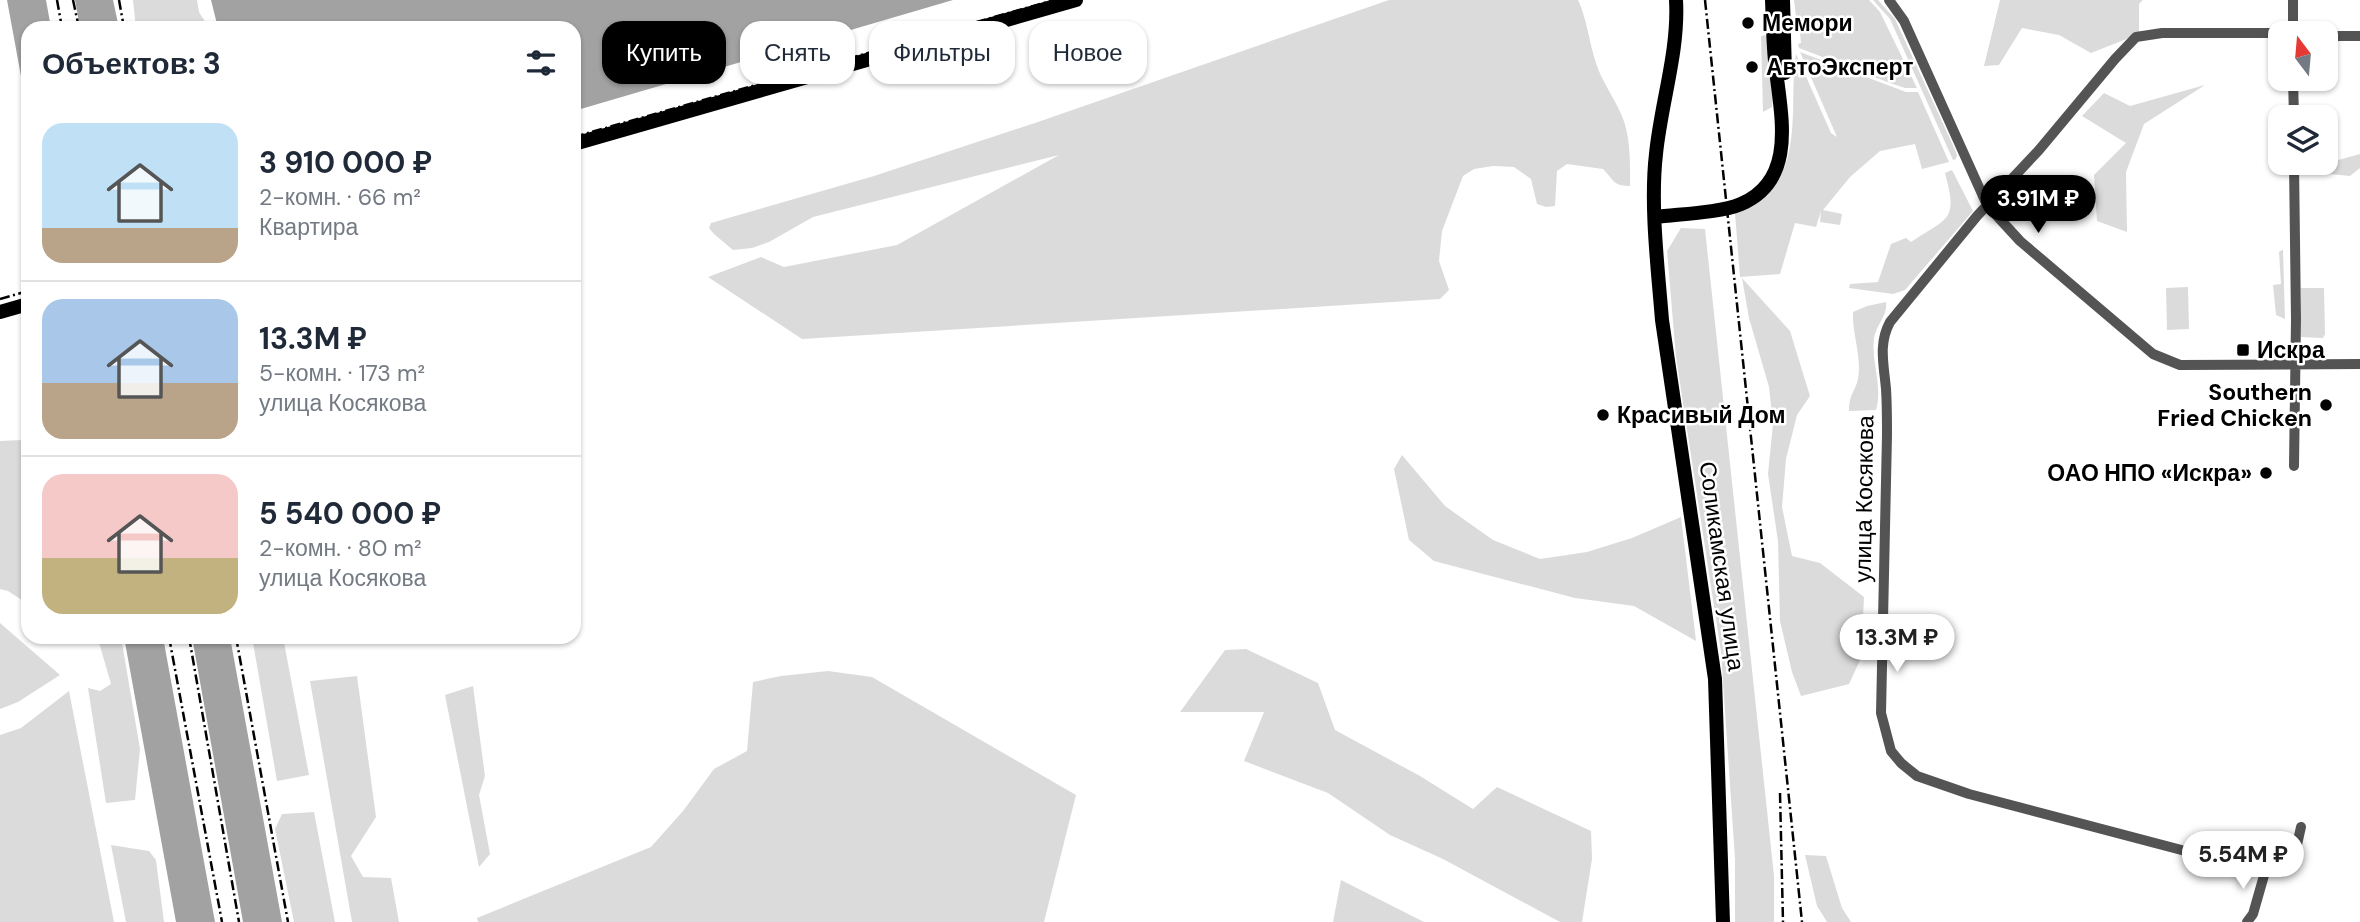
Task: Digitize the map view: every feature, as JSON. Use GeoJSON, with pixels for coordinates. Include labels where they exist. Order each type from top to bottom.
{"type":"FeatureCollection","features":[{"type":"Feature","properties":{"kind":"main road"},"geometry":{"type":"LineString","coordinates":[[581,142],[1076,0]]}},
{"type":"Feature","properties":{"kind":"main road","name":"Соликамская улица"},"geometry":{"type":"LineString","coordinates":[[1676,0],[1675,25],[1654,175],[1656,217],[1662,320],[1715,679],[1723,922]]}},
{"type":"Feature","properties":{"kind":"main road"},"geometry":{"type":"LineString","coordinates":[[1656,217],[1733,206],[1754,195],[1767,182],[1779,159],[1783,133],[1772,0]]}},
{"type":"Feature","properties":{"kind":"main road"},"geometry":{"type":"LineString","coordinates":[[1782,106],[1785,81],[1783,0]]}},
{"type":"Feature","properties":{"kind":"main road"},"geometry":{"type":"LineString","coordinates":[[0,312],[21,306]]}},
{"type":"Feature","properties":{"kind":"street"},"geometry":{"type":"LineString","coordinates":[[1889,0],[1904,21],[1987,205],[2020,241],[2153,354],[2164,360],[2191,366],[2360,365]]}},
{"type":"Feature","properties":{"kind":"street"},"geometry":{"type":"LineString","coordinates":[[2293,0],[2294,21]]}},
{"type":"Feature","properties":{"kind":"street","name":"улица Косякова"},"geometry":{"type":"LineString","coordinates":[[2265,872],[1969,794],[1917,776],[1891,751],[1881,713],[1887,435],[1882,350],[1883,335],[1905,303],[1987,205],[2039,150],[2136,37],[2162,33],[2268,33]]}},
{"type":"Feature","properties":{"kind":"street"},"geometry":{"type":"LineString","coordinates":[[2338,36],[2360,36]]}},
{"type":"Feature","properties":{"kind":"street"},"geometry":{"type":"LineString","coordinates":[[2294,175],[2294,466]]}},
{"type":"Feature","properties":{"kind":"street"},"geometry":{"type":"LineString","coordinates":[[2247,922],[2253,914],[2265,872],[2282,872],[2296,849],[2301,827]]}},
{"type":"Feature","properties":{"kind":"shaded area"},"geometry":{"type":"Polygon","coordinates":[[[7,0],[46,0],[50,21],[21,21],[21,76],[7,0]]]}},
{"type":"Feature","properties":{"kind":"shaded area"},"geometry":{"type":"Polygon","coordinates":[[[75,0],[113,0],[118,21],[79,21],[75,0]]]}},
{"type":"Feature","properties":{"kind":"shaded area"},"geometry":{"type":"Polygon","coordinates":[[[133,0],[197,0],[199,12],[205,21],[135,21],[133,0]]]}},
{"type":"Feature","properties":{"kind":"shaded area"},"geometry":{"type":"Polygon","coordinates":[[[211,0],[953,0],[881,21],[869,21],[869,25],[855,29],[855,21],[740,21],[740,62],[726,66],[726,21],[602,21],[602,84],[666,84],[581,109],[581,21],[216,21],[211,0]]]}},
{"type":"Feature","properties":{"kind":"shaded area"},"geometry":{"type":"Polygon","coordinates":[[[1389,0],[1578,0],[1599,70],[1625,124],[1630,186],[1617,184],[1603,169],[1567,164],[1557,171],[1555,206],[1546,207],[1537,204],[1531,179],[1514,167],[1474,169],[1463,176],[1442,231],[1439,261],[1449,290],[1440,299],[802,339],[708,277],[761,257],[784,267],[897,245],[1059,155],[813,217],[769,242],[752,248],[733,250],[709,228],[711,223],[874,176],[1389,0]]]}},
{"type":"Feature","properties":{"kind":"shaded area"},"geometry":{"type":"Polygon","coordinates":[[[1794,0],[1869,0],[1880,12],[1917,88],[1905,88],[1890,83],[1799,48],[1800,33],[1794,0]]]}},
{"type":"Feature","properties":{"kind":"shaded area"},"geometry":{"type":"Polygon","coordinates":[[[1873,0],[1878,0],[1895,19],[1952,143],[1956,159],[1953,160],[1890,19],[1873,0]]]}},
{"type":"Feature","properties":{"kind":"shaded area"},"geometry":{"type":"Polygon","coordinates":[[[2000,0],[2143,0],[2139,4],[2139,34],[2091,53],[2059,35],[2022,28],[1999,65],[1984,66],[2000,0]]]}},
{"type":"Feature","properties":{"kind":"shaded area"},"geometry":{"type":"Polygon","coordinates":[[[1761,36],[1768,38],[1773,97],[1772,107],[1763,112],[1761,36]]]}},
{"type":"Feature","properties":{"kind":"shaded area"},"geometry":{"type":"Polygon","coordinates":[[[1800,52],[1906,92],[1918,92],[1949,162],[1922,169],[1915,144],[1880,151],[1850,177],[1823,210],[1842,214],[1840,225],[1820,222],[1821,211],[1816,227],[1795,223],[1780,274],[1740,277],[1735,213],[1759,200],[1781,176],[1791,142],[1796,54],[1831,133],[1837,137],[1800,52]]]}},
{"type":"Feature","properties":{"kind":"shaded area"},"geometry":{"type":"Polygon","coordinates":[[[2205,85],[2144,124],[2126,172],[2127,232],[2097,221],[2094,175],[2126,143],[2082,116],[2104,93],[2130,106],[2205,85]]]}},
{"type":"Feature","properties":{"kind":"shaded area"},"geometry":{"type":"Polygon","coordinates":[[[2360,154],[2360,168],[2350,176],[2338,175],[2338,160],[2360,154]]]}},
{"type":"Feature","properties":{"kind":"shaded area"},"geometry":{"type":"Polygon","coordinates":[[[1952,170],[1973,211],[1905,290],[1893,294],[1849,288],[1850,284],[1878,282],[1891,244],[1906,238],[1911,242],[1942,222],[1950,209],[1951,201],[1945,173],[1952,170]]]}},
{"type":"Feature","properties":{"kind":"shaded area"},"geometry":{"type":"Polygon","coordinates":[[[1681,228],[1705,229],[1774,876],[1774,922],[1735,922],[1735,859],[1721,652],[1676,357],[1667,251],[1681,228]]]}},
{"type":"Feature","properties":{"kind":"shaded area"},"geometry":{"type":"Polygon","coordinates":[[[2283,250],[2285,319],[2276,315],[2273,285],[2281,284],[2279,252],[2283,250]]]}},
{"type":"Feature","properties":{"kind":"shaded area"},"geometry":{"type":"Polygon","coordinates":[[[1742,278],[1790,331],[1810,396],[1797,415],[1786,459],[1782,507],[1792,556],[1820,563],[1864,597],[1861,658],[1849,684],[1801,696],[1792,672],[1780,621],[1778,541],[1768,474],[1773,424],[1769,387],[1749,318],[1742,278]]]}},
{"type":"Feature","properties":{"kind":"shaded area"},"geometry":{"type":"Polygon","coordinates":[[[2188,287],[2189,329],[2167,330],[2166,288],[2188,287]]]}},
{"type":"Feature","properties":{"kind":"shaded area"},"geometry":{"type":"Polygon","coordinates":[[[2301,288],[2324,288],[2323,338],[2301,337],[2301,288]]]}},
{"type":"Feature","properties":{"kind":"shaded area"},"geometry":{"type":"Polygon","coordinates":[[[1886,302],[1874,338],[1878,392],[1876,410],[1849,411],[1859,370],[1853,312],[1886,302]]]}},
{"type":"Feature","properties":{"kind":"shaded area"},"geometry":{"type":"Polygon","coordinates":[[[21,440],[21,599],[0,589],[0,441],[21,440]]]}},
{"type":"Feature","properties":{"kind":"shaded area"},"geometry":{"type":"Polygon","coordinates":[[[1402,455],[1445,506],[1493,540],[1540,559],[1587,552],[1632,538],[1681,517],[1696,641],[1634,606],[1575,598],[1434,561],[1409,540],[1394,469],[1402,455]]]}},
{"type":"Feature","properties":{"kind":"shaded area"},"geometry":{"type":"Polygon","coordinates":[[[0,623],[21,644],[60,675],[18,702],[0,709],[0,623]]]}},
{"type":"Feature","properties":{"kind":"shaded area"},"geometry":{"type":"Polygon","coordinates":[[[99,644],[122,644],[140,749],[135,800],[106,803],[88,688],[100,691],[111,684],[99,644]]]}},
{"type":"Feature","properties":{"kind":"shaded area"},"geometry":{"type":"Polygon","coordinates":[[[125,644],[164,644],[215,922],[176,922],[125,644]]]}},
{"type":"Feature","properties":{"kind":"shaded area"},"geometry":{"type":"Polygon","coordinates":[[[193,644],[231,644],[282,922],[243,922],[193,644]]]}},
{"type":"Feature","properties":{"kind":"shaded area"},"geometry":{"type":"Polygon","coordinates":[[[253,644],[284,644],[309,775],[277,781],[253,644]]]}},
{"type":"Feature","properties":{"kind":"shaded area"},"geometry":{"type":"Polygon","coordinates":[[[1246,649],[1318,683],[1335,730],[1420,776],[1473,809],[1497,787],[1591,831],[1592,859],[1582,922],[1560,922],[1443,859],[1390,835],[1328,793],[1244,761],[1264,712],[1180,712],[1225,650],[1246,649]]]}},
{"type":"Feature","properties":{"kind":"shaded area"},"geometry":{"type":"Polygon","coordinates":[[[828,671],[872,677],[1076,795],[1044,922],[478,922],[477,918],[651,847],[683,811],[714,769],[747,751],[753,682],[828,671]]]}},
{"type":"Feature","properties":{"kind":"shaded area"},"geometry":{"type":"Polygon","coordinates":[[[357,676],[376,817],[351,856],[363,877],[391,878],[399,922],[352,922],[310,681],[357,676]]]}},
{"type":"Feature","properties":{"kind":"shaded area"},"geometry":{"type":"Polygon","coordinates":[[[473,686],[485,776],[479,795],[490,854],[479,867],[445,695],[473,686]]]}},
{"type":"Feature","properties":{"kind":"shaded area"},"geometry":{"type":"Polygon","coordinates":[[[69,691],[114,922],[0,922],[0,735],[21,728],[69,691]]]}},
{"type":"Feature","properties":{"kind":"shaded area"},"geometry":{"type":"Polygon","coordinates":[[[314,812],[335,922],[294,922],[275,829],[282,814],[314,812]]]}},
{"type":"Feature","properties":{"kind":"shaded area"},"geometry":{"type":"Polygon","coordinates":[[[111,845],[149,851],[156,860],[164,922],[126,922],[111,845]]]}},
{"type":"Feature","properties":{"kind":"shaded area"},"geometry":{"type":"Polygon","coordinates":[[[1805,855],[1826,856],[1842,908],[1851,922],[1827,922],[1817,906],[1805,855]]]}},
{"type":"Feature","properties":{"kind":"shaded area"},"geometry":{"type":"Polygon","coordinates":[[[1341,880],[1424,922],[1333,922],[1341,880]]]}},
{"type":"Feature","properties":{"kind":"railway"},"geometry":{"type":"LineString","coordinates":[[57,0],[61,21]]}},
{"type":"Feature","properties":{"kind":"railway"},"geometry":{"type":"LineString","coordinates":[[73,0],[78,21]]}},
{"type":"Feature","properties":{"kind":"railway"},"geometry":{"type":"LineString","coordinates":[[119,0],[123,21]]}},
{"type":"Feature","properties":{"kind":"railway"},"geometry":{"type":"LineString","coordinates":[[581,135],[1054,0]]}},
{"type":"Feature","properties":{"kind":"railway"},"geometry":{"type":"LineString","coordinates":[[1705,0],[1802,922]]}},
{"type":"Feature","properties":{"kind":"railway"},"geometry":{"type":"LineString","coordinates":[[0,299],[21,293]]}},
{"type":"Feature","properties":{"kind":"railway"},"geometry":{"type":"LineString","coordinates":[[170,644],[222,922]]}},
{"type":"Feature","properties":{"kind":"railway"},"geometry":{"type":"LineString","coordinates":[[190,644],[239,922]]}},
{"type":"Feature","properties":{"kind":"railway"},"geometry":{"type":"LineString","coordinates":[[237,644],[288,922]]}},
{"type":"Feature","properties":{"kind":"railway"},"geometry":{"type":"LineString","coordinates":[[1780,793],[1783,922]]}},
{"type":"Feature","properties":{"kind":"place","name":"Мемори"},"geometry":{"type":"Point","coordinates":[1748,23]}},
{"type":"Feature","properties":{"kind":"place","name":"АвтоЭксперт"},"geometry":{"type":"Point","coordinates":[1752,67]}},
{"type":"Feature","properties":{"kind":"place","name":"Искра"},"geometry":{"type":"Point","coordinates":[2243,350]}},
{"type":"Feature","properties":{"kind":"place","name":"Southern Fried Chicken"},"geometry":{"type":"Point","coordinates":[2326,405]}},
{"type":"Feature","properties":{"kind":"place","name":"Красивый Дом"},"geometry":{"type":"Point","coordinates":[1603,415]}},
{"type":"Feature","properties":{"kind":"place","name":"ОАО НПО «Искра»"},"geometry":{"type":"Point","coordinates":[2266,473]}}]}
